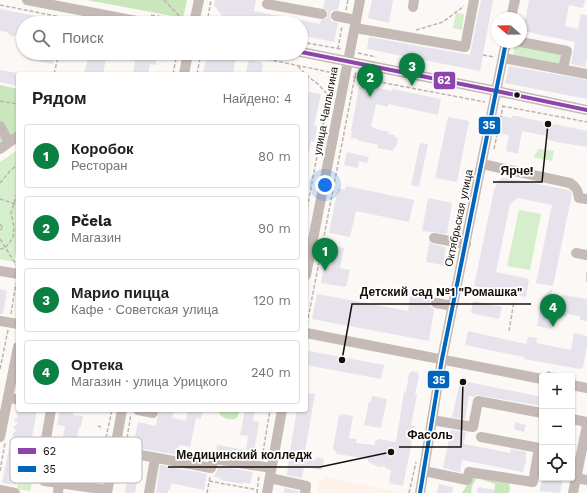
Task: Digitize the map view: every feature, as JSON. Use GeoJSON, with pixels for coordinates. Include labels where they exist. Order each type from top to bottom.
{"type":"FeatureCollection","features":[{"type":"Feature","properties":{"kind":"street"},"geometry":{"type":"LineString","coordinates":[[28,0],[111,16]]}},
{"type":"Feature","properties":{"kind":"street"},"geometry":{"type":"LineString","coordinates":[[192,16],[199,0]]}},
{"type":"Feature","properties":{"kind":"street","name":"улица Чаплыгина"},"geometry":{"type":"LineString","coordinates":[[308,266],[350,76],[360,0]]}},
{"type":"Feature","properties":{"kind":"street"},"geometry":{"type":"LineString","coordinates":[[512,12],[515,0]]}},
{"type":"Feature","properties":{"kind":"street"},"geometry":{"type":"LineString","coordinates":[[340,17],[356,24],[465,48],[471,2]]}},
{"type":"Feature","properties":{"kind":"street"},"geometry":{"type":"LineString","coordinates":[[267,4],[322,14]]}},
{"type":"Feature","properties":{"kind":"street"},"geometry":{"type":"LineString","coordinates":[[527,43],[567,51],[563,69]]}},
{"type":"Feature","properties":{"kind":"street","name":"Октябрьская улица"},"geometry":{"type":"LineString","coordinates":[[420,493],[442,360],[482,164],[499,105],[497,91],[499,58],[503,48]]}},
{"type":"Feature","properties":{"kind":"street"},"geometry":{"type":"LineString","coordinates":[[308,53],[335,59],[352,59],[587,110]]}},
{"type":"Feature","properties":{"kind":"street"},"geometry":{"type":"LineString","coordinates":[[499,58],[587,74]]}},
{"type":"Feature","properties":{"kind":"street"},"geometry":{"type":"LineString","coordinates":[[184,72],[187,60]]}},
{"type":"Feature","properties":{"kind":"street"},"geometry":{"type":"LineString","coordinates":[[0,126],[9,142]]}},
{"type":"Feature","properties":{"kind":"street"},"geometry":{"type":"LineString","coordinates":[[0,149],[16,137]]}},
{"type":"Feature","properties":{"kind":"street"},"geometry":{"type":"LineString","coordinates":[[482,164],[570,183],[576,188],[579,198],[587,200]]}},
{"type":"Feature","properties":{"kind":"street"},"geometry":{"type":"LineString","coordinates":[[434,238],[466,244]]}},
{"type":"Feature","properties":{"kind":"street"},"geometry":{"type":"LineString","coordinates":[[576,253],[587,255]]}},
{"type":"Feature","properties":{"kind":"street"},"geometry":{"type":"LineString","coordinates":[[0,271],[16,274]]}},
{"type":"Feature","properties":{"kind":"street"},"geometry":{"type":"LineString","coordinates":[[436,303],[453,306]]}},
{"type":"Feature","properties":{"kind":"street"},"geometry":{"type":"LineString","coordinates":[[0,321],[16,324]]}},
{"type":"Feature","properties":{"kind":"street"},"geometry":{"type":"LineString","coordinates":[[308,329],[442,360],[539,378]]}},
{"type":"Feature","properties":{"kind":"street"},"geometry":{"type":"LineString","coordinates":[[0,437],[16,357]]}},
{"type":"Feature","properties":{"kind":"street"},"geometry":{"type":"LineString","coordinates":[[575,386],[587,388]]}},
{"type":"Feature","properties":{"kind":"street"},"geometry":{"type":"LineString","coordinates":[[476,433],[478,401],[539,412]]}},
{"type":"Feature","properties":{"kind":"street"},"geometry":{"type":"LineString","coordinates":[[46,437],[51,412]]}},
{"type":"Feature","properties":{"kind":"street"},"geometry":{"type":"LineString","coordinates":[[117,437],[122,412]]}},
{"type":"Feature","properties":{"kind":"street"},"geometry":{"type":"LineString","coordinates":[[148,412],[153,413]]}},
{"type":"Feature","properties":{"kind":"street"},"geometry":{"type":"LineString","coordinates":[[264,491],[270,473],[282,412]]}},
{"type":"Feature","properties":{"kind":"street"},"geometry":{"type":"LineString","coordinates":[[432,420],[476,433],[539,448]]}},
{"type":"Feature","properties":{"kind":"street"},"geometry":{"type":"LineString","coordinates":[[573,493],[576,478],[576,455],[587,425],[575,420]]}},
{"type":"Feature","properties":{"kind":"street"},"geometry":{"type":"LineString","coordinates":[[142,455],[212,468],[215,459],[261,466],[270,473],[306,486],[305,493]]}},
{"type":"Feature","properties":{"kind":"street"},"geometry":{"type":"LineString","coordinates":[[424,471],[467,480],[469,472],[532,482],[539,456]]}},
{"type":"Feature","properties":{"kind":"street"},"geometry":{"type":"LineString","coordinates":[[149,493],[155,458]]}},
{"type":"Feature","properties":{"kind":"street"},"geometry":{"type":"LineString","coordinates":[[576,478],[587,480]]}},
{"type":"Feature","properties":{"kind":"street"},"geometry":{"type":"LineString","coordinates":[[50,483],[59,488],[95,488],[107,491]]}},
{"type":"Feature","properties":{"kind":"street"},"geometry":{"type":"LineString","coordinates":[[0,490],[15,493]]}},
{"type":"Feature","properties":{"kind":"path"},"geometry":{"type":"LineString","coordinates":[[164,0],[183,16]]}},
{"type":"Feature","properties":{"kind":"path"},"geometry":{"type":"LineString","coordinates":[[208,16],[211,0]]}},
{"type":"Feature","properties":{"kind":"path"},"geometry":{"type":"LineString","coordinates":[[308,203],[332,72],[338,49],[340,17],[348,0]]}},
{"type":"Feature","properties":{"kind":"path"},"geometry":{"type":"LineString","coordinates":[[410,31],[443,22],[471,2]]}},
{"type":"Feature","properties":{"kind":"path"},"geometry":{"type":"LineString","coordinates":[[0,5],[56,16]]}},
{"type":"Feature","properties":{"kind":"path"},"geometry":{"type":"LineString","coordinates":[[308,43],[338,49],[352,59]]}},
{"type":"Feature","properties":{"kind":"path"},"geometry":{"type":"LineString","coordinates":[[308,318],[352,59],[360,47]]}},
{"type":"Feature","properties":{"kind":"path"},"geometry":{"type":"LineString","coordinates":[[483,55],[499,58]]}},
{"type":"Feature","properties":{"kind":"path"},"geometry":{"type":"LineString","coordinates":[[54,72],[57,60]]}},
{"type":"Feature","properties":{"kind":"path"},"geometry":{"type":"LineString","coordinates":[[173,72],[176,60]]}},
{"type":"Feature","properties":{"kind":"path"},"geometry":{"type":"LineString","coordinates":[[197,72],[200,60]]}},
{"type":"Feature","properties":{"kind":"path"},"geometry":{"type":"LineString","coordinates":[[272,60],[587,122]]}},
{"type":"Feature","properties":{"kind":"path"},"geometry":{"type":"LineString","coordinates":[[297,65],[303,72]]}},
{"type":"Feature","properties":{"kind":"path"},"geometry":{"type":"LineString","coordinates":[[308,77],[318,84],[328,95]]}},
{"type":"Feature","properties":{"kind":"path"},"geometry":{"type":"LineString","coordinates":[[0,101],[16,104]]}},
{"type":"Feature","properties":{"kind":"path"},"geometry":{"type":"LineString","coordinates":[[494,150],[499,105]]}},
{"type":"Feature","properties":{"kind":"path"},"geometry":{"type":"LineString","coordinates":[[0,183],[16,166]]}},
{"type":"Feature","properties":{"kind":"path"},"geometry":{"type":"LineString","coordinates":[[0,249],[5,248],[13,238],[14,227],[11,213],[16,197]]}},
{"type":"Feature","properties":{"kind":"path"},"geometry":{"type":"LineString","coordinates":[[0,199],[14,204]]}},
{"type":"Feature","properties":{"kind":"path"},"geometry":{"type":"LineString","coordinates":[[0,224],[3,228],[0,230]]}},
{"type":"Feature","properties":{"kind":"path"},"geometry":{"type":"LineString","coordinates":[[0,239],[16,264]]}},
{"type":"Feature","properties":{"kind":"path"},"geometry":{"type":"LineString","coordinates":[[509,331],[514,301]]}},
{"type":"Feature","properties":{"kind":"path"},"geometry":{"type":"LineString","coordinates":[[106,437],[112,412]]}},
{"type":"Feature","properties":{"kind":"path"},"geometry":{"type":"LineString","coordinates":[[264,491],[261,466],[270,412]]}},
{"type":"Feature","properties":{"kind":"path"},"geometry":{"type":"LineString","coordinates":[[98,426],[102,427]]}},
{"type":"Feature","properties":{"kind":"path"},"geometry":{"type":"LineString","coordinates":[[207,493],[212,468]]}},
{"type":"Feature","properties":{"kind":"path"},"geometry":{"type":"LineString","coordinates":[[209,481],[264,491]]}},
{"type":"Feature","properties":{"kind":"path"},"geometry":{"type":"LineString","coordinates":[[95,488],[96,483]]}},
{"type":"Feature","properties":{"kind":"path"},"geometry":{"type":"LineString","coordinates":[[257,493],[264,491]]}},
{"type":"Feature","properties":{"kind":"shaded area"},"geometry":{"type":"Polygon","coordinates":[[[325,477],[404,493],[317,493],[319,480],[324,481],[325,477]]]}},
{"type":"Feature","properties":{"kind":"green space"},"geometry":{"type":"Polygon","coordinates":[[[87,0],[187,0],[183,16],[172,16],[87,0]]]}},
{"type":"Feature","properties":{"kind":"green space"},"geometry":{"type":"Polygon","coordinates":[[[456,13],[464,14],[462,30],[453,28],[456,13]]]}},
{"type":"Feature","properties":{"kind":"green space"},"geometry":{"type":"Polygon","coordinates":[[[527,46],[563,53],[561,66],[513,57],[514,48],[527,48],[527,46]]]}},
{"type":"Feature","properties":{"kind":"green space"},"geometry":{"type":"Polygon","coordinates":[[[0,85],[16,89],[16,130],[15,134],[0,142],[0,85]]]}},
{"type":"Feature","properties":{"kind":"green space"},"geometry":{"type":"Polygon","coordinates":[[[539,149],[554,151],[552,161],[533,157],[539,149]]]}},
{"type":"Feature","properties":{"kind":"green space"},"geometry":{"type":"Polygon","coordinates":[[[16,151],[16,250],[14,262],[0,259],[0,162],[16,151]]]}},
{"type":"Feature","properties":{"kind":"green space"},"geometry":{"type":"Polygon","coordinates":[[[519,210],[541,214],[530,270],[507,266],[519,210]]]}},
{"type":"Feature","properties":{"kind":"green space"},"geometry":{"type":"Polygon","coordinates":[[[219,412],[239,412],[237,417],[232,419],[220,415],[219,412]]]}},
{"type":"Feature","properties":{"kind":"green space"},"geometry":{"type":"Polygon","coordinates":[[[475,473],[508,480],[510,488],[509,493],[494,493],[495,484],[476,479],[472,486],[471,493],[462,493],[475,473]]]}},
{"type":"Feature","properties":{"kind":"green space"},"geometry":{"type":"Polygon","coordinates":[[[18,483],[32,483],[30,491],[17,489],[18,483]]]}},
{"type":"Feature","properties":{"kind":"building"},"geometry":{"type":"Polygon","coordinates":[[[215,0],[256,0],[254,11],[280,16],[222,16],[214,5],[215,0]]]}},
{"type":"Feature","properties":{"kind":"building"},"geometry":{"type":"Polygon","coordinates":[[[325,0],[340,0],[338,10],[331,11],[330,15],[331,21],[338,23],[334,42],[308,36],[308,21],[320,24],[321,20],[327,18],[328,11],[323,8],[325,0]]]}},
{"type":"Feature","properties":{"kind":"building"},"geometry":{"type":"Polygon","coordinates":[[[372,0],[393,0],[389,23],[368,18],[372,0]]]}},
{"type":"Feature","properties":{"kind":"building"},"geometry":{"type":"Polygon","coordinates":[[[481,0],[493,0],[480,71],[367,49],[369,37],[470,55],[481,0]]]}},
{"type":"Feature","properties":{"kind":"building"},"geometry":{"type":"Polygon","coordinates":[[[529,0],[585,0],[583,8],[569,5],[565,26],[578,29],[581,14],[587,15],[587,59],[585,67],[571,64],[575,42],[527,32],[527,12],[529,0]]]}},
{"type":"Feature","properties":{"kind":"building"},"geometry":{"type":"Polygon","coordinates":[[[0,9],[36,16],[16,16],[16,35],[12,37],[7,32],[0,31],[0,9]]]}},
{"type":"Feature","properties":{"kind":"building"},"geometry":{"type":"Polygon","coordinates":[[[32,60],[54,60],[53,64],[32,60]]]}},
{"type":"Feature","properties":{"kind":"building"},"geometry":{"type":"Polygon","coordinates":[[[87,60],[106,60],[103,72],[84,72],[87,60]]]}},
{"type":"Feature","properties":{"kind":"building"},"geometry":{"type":"Polygon","coordinates":[[[132,60],[156,60],[157,65],[150,64],[148,72],[133,72],[135,61],[132,60]]]}},
{"type":"Feature","properties":{"kind":"building"},"geometry":{"type":"Polygon","coordinates":[[[206,60],[235,60],[233,72],[203,72],[206,60]]]}},
{"type":"Feature","properties":{"kind":"building"},"geometry":{"type":"Polygon","coordinates":[[[250,60],[261,62],[263,65],[261,72],[246,72],[248,62],[250,60]]]}},
{"type":"Feature","properties":{"kind":"building"},"geometry":{"type":"Polygon","coordinates":[[[509,66],[587,80],[587,99],[505,83],[509,66]]]}},
{"type":"Feature","properties":{"kind":"building"},"geometry":{"type":"Polygon","coordinates":[[[0,70],[16,73],[16,86],[0,82],[0,70]]]}},
{"type":"Feature","properties":{"kind":"building"},"geometry":{"type":"Polygon","coordinates":[[[363,85],[441,99],[438,115],[388,104],[388,107],[376,104],[371,127],[389,132],[388,134],[395,135],[394,137],[398,138],[396,148],[394,147],[393,151],[378,148],[378,145],[351,138],[359,87],[363,88],[363,85]]]}},
{"type":"Feature","properties":{"kind":"building"},"geometry":{"type":"Polygon","coordinates":[[[309,92],[321,94],[314,126],[317,126],[316,134],[314,142],[311,141],[309,153],[308,153],[309,92]]]}},
{"type":"Feature","properties":{"kind":"building"},"geometry":{"type":"Polygon","coordinates":[[[498,115],[512,118],[512,116],[516,116],[587,131],[587,147],[556,142],[547,139],[547,136],[522,131],[518,154],[506,151],[509,135],[494,132],[498,115]]]}},
{"type":"Feature","properties":{"kind":"building"},"geometry":{"type":"Polygon","coordinates":[[[448,117],[469,121],[457,182],[435,178],[448,117]]]}},
{"type":"Feature","properties":{"kind":"building"},"geometry":{"type":"Polygon","coordinates":[[[420,143],[428,144],[419,187],[411,185],[420,143]]]}},
{"type":"Feature","properties":{"kind":"building"},"geometry":{"type":"Polygon","coordinates":[[[347,152],[369,157],[367,163],[359,161],[358,168],[344,165],[347,152]]]}},
{"type":"Feature","properties":{"kind":"building"},"geometry":{"type":"Polygon","coordinates":[[[503,178],[569,190],[572,194],[553,286],[536,283],[552,205],[518,198],[510,204],[496,272],[529,279],[526,297],[474,286],[494,190],[498,181],[503,178]]]}},
{"type":"Feature","properties":{"kind":"building"},"geometry":{"type":"Polygon","coordinates":[[[346,186],[414,200],[409,222],[356,211],[350,237],[329,233],[338,188],[345,190],[346,186]]]}},
{"type":"Feature","properties":{"kind":"building"},"geometry":{"type":"Polygon","coordinates":[[[428,198],[452,203],[447,234],[422,231],[428,198]]]}},
{"type":"Feature","properties":{"kind":"building"},"geometry":{"type":"Polygon","coordinates":[[[429,243],[446,247],[443,265],[426,262],[429,243]]]}},
{"type":"Feature","properties":{"kind":"building"},"geometry":{"type":"Polygon","coordinates":[[[328,245],[344,248],[340,268],[350,270],[346,287],[321,283],[328,245]]]}},
{"type":"Feature","properties":{"kind":"building"},"geometry":{"type":"Polygon","coordinates":[[[553,288],[551,295],[562,297],[563,295],[587,299],[587,321],[580,320],[580,316],[567,314],[567,316],[554,315],[551,329],[537,326],[542,297],[553,288]]]}},
{"type":"Feature","properties":{"kind":"building"},"geometry":{"type":"Polygon","coordinates":[[[0,289],[7,291],[3,314],[0,314],[0,289]]]}},
{"type":"Feature","properties":{"kind":"building"},"geometry":{"type":"Polygon","coordinates":[[[411,292],[434,297],[430,302],[430,306],[434,309],[429,341],[312,319],[317,294],[408,311],[411,292]]]}},
{"type":"Feature","properties":{"kind":"building"},"geometry":{"type":"Polygon","coordinates":[[[473,301],[502,307],[499,319],[471,313],[473,301]]]}},
{"type":"Feature","properties":{"kind":"building"},"geometry":{"type":"Polygon","coordinates":[[[468,331],[526,344],[528,337],[537,338],[536,343],[571,350],[574,333],[587,336],[587,346],[583,367],[580,369],[524,359],[524,357],[465,345],[468,331]]]}},
{"type":"Feature","properties":{"kind":"building"},"geometry":{"type":"Polygon","coordinates":[[[309,351],[384,365],[381,379],[308,365],[309,351]]]}},
{"type":"Feature","properties":{"kind":"building"},"geometry":{"type":"Polygon","coordinates":[[[412,371],[417,372],[419,376],[411,425],[415,426],[403,486],[389,483],[391,470],[385,468],[384,466],[377,466],[368,462],[368,459],[337,454],[333,448],[339,415],[342,416],[342,414],[353,416],[349,438],[357,439],[356,443],[375,445],[375,441],[379,439],[396,442],[404,392],[406,392],[409,374],[412,371]]]}},
{"type":"Feature","properties":{"kind":"building"},"geometry":{"type":"Polygon","coordinates":[[[460,382],[468,382],[539,396],[539,406],[476,395],[473,397],[469,396],[465,419],[452,417],[460,382]]]}},
{"type":"Feature","properties":{"kind":"building"},"geometry":{"type":"Polygon","coordinates":[[[308,393],[315,394],[304,457],[316,460],[316,457],[324,459],[322,470],[304,467],[302,478],[287,475],[297,412],[308,412],[308,393]]]}},
{"type":"Feature","properties":{"kind":"building"},"geometry":{"type":"Polygon","coordinates":[[[372,396],[387,399],[381,428],[364,425],[369,402],[371,402],[372,396]]]}},
{"type":"Feature","properties":{"kind":"building"},"geometry":{"type":"Polygon","coordinates":[[[37,412],[32,437],[14,437],[12,434],[16,431],[13,427],[18,424],[14,420],[18,417],[16,413],[37,412]]]}},
{"type":"Feature","properties":{"kind":"building"},"geometry":{"type":"Polygon","coordinates":[[[60,412],[74,412],[73,415],[83,416],[77,437],[63,437],[65,426],[57,425],[60,412]]]}},
{"type":"Feature","properties":{"kind":"building"},"geometry":{"type":"Polygon","coordinates":[[[159,412],[174,412],[172,418],[186,421],[188,412],[203,412],[201,419],[196,418],[190,447],[179,445],[177,455],[142,449],[142,437],[135,437],[138,422],[156,426],[159,412]]]}},
{"type":"Feature","properties":{"kind":"building"},"geometry":{"type":"Polygon","coordinates":[[[245,412],[255,412],[253,421],[259,422],[253,458],[216,452],[217,445],[246,450],[248,436],[240,435],[245,412]]]}},
{"type":"Feature","properties":{"kind":"building"},"geometry":{"type":"Polygon","coordinates":[[[515,422],[526,425],[524,432],[514,429],[515,422]]]}},
{"type":"Feature","properties":{"kind":"building"},"geometry":{"type":"Polygon","coordinates":[[[451,430],[466,432],[464,444],[510,453],[511,449],[526,452],[526,463],[523,472],[462,460],[460,472],[443,468],[451,430]]]}},
{"type":"Feature","properties":{"kind":"building"},"geometry":{"type":"Polygon","coordinates":[[[9,448],[10,483],[16,483],[16,485],[2,483],[9,448]]]}},
{"type":"Feature","properties":{"kind":"building"},"geometry":{"type":"Polygon","coordinates":[[[160,465],[207,474],[204,490],[171,483],[168,493],[156,493],[160,465]]]}},
{"type":"Feature","properties":{"kind":"building"},"geometry":{"type":"Polygon","coordinates":[[[219,466],[253,472],[250,484],[220,480],[221,478],[214,477],[219,466]]]}},
{"type":"Feature","properties":{"kind":"building"},"geometry":{"type":"Polygon","coordinates":[[[542,481],[562,481],[560,493],[540,491],[542,481]]]}},
{"type":"Feature","properties":{"kind":"building"},"geometry":{"type":"Polygon","coordinates":[[[127,483],[136,483],[135,493],[125,493],[127,483]]]}},
{"type":"Feature","properties":{"kind":"building"},"geometry":{"type":"Polygon","coordinates":[[[439,484],[453,487],[452,493],[437,493],[439,484]]]}},
{"type":"Feature","properties":{"kind":"building"},"geometry":{"type":"Polygon","coordinates":[[[478,487],[495,490],[494,493],[477,493],[478,487]]]}},
{"type":"Feature","properties":{"kind":"building"},"geometry":{"type":"Polygon","coordinates":[[[284,488],[299,491],[299,493],[284,493],[284,488]]]}},
{"type":"Feature","properties":{"kind":"transit line","name":"35"},"geometry":{"type":"LineString","coordinates":[[420,493],[442,359],[505,48]]}},
{"type":"Feature","properties":{"kind":"transit line","name":"62"},"geometry":{"type":"LineString","coordinates":[[308,53],[587,110]]}},
{"type":"Feature","properties":{"kind":"place","name":"Марио пицца"},"geometry":{"type":"Point","coordinates":[412,86]}},
{"type":"Feature","properties":{"kind":"place","name":"Pčela"},"geometry":{"type":"Point","coordinates":[370,97]}},
{"type":"Feature","properties":{"kind":"place","name":"Ярче!"},"geometry":{"type":"Point","coordinates":[548,124]}},
{"type":"Feature","properties":{"kind":"place","name":"Коробок"},"geometry":{"type":"Point","coordinates":[325,271]}},
{"type":"Feature","properties":{"kind":"place","name":"Ортека"},"geometry":{"type":"Point","coordinates":[553,327]}},
{"type":"Feature","properties":{"kind":"place","name":"Детский сад №1 \"Ромашка\""},"geometry":{"type":"Point","coordinates":[342,360]}},
{"type":"Feature","properties":{"kind":"place","name":"Фасоль"},"geometry":{"type":"Point","coordinates":[463,382]}},
{"type":"Feature","properties":{"kind":"place","name":"Медицинский колледж"},"geometry":{"type":"Point","coordinates":[391,452]}}]}
